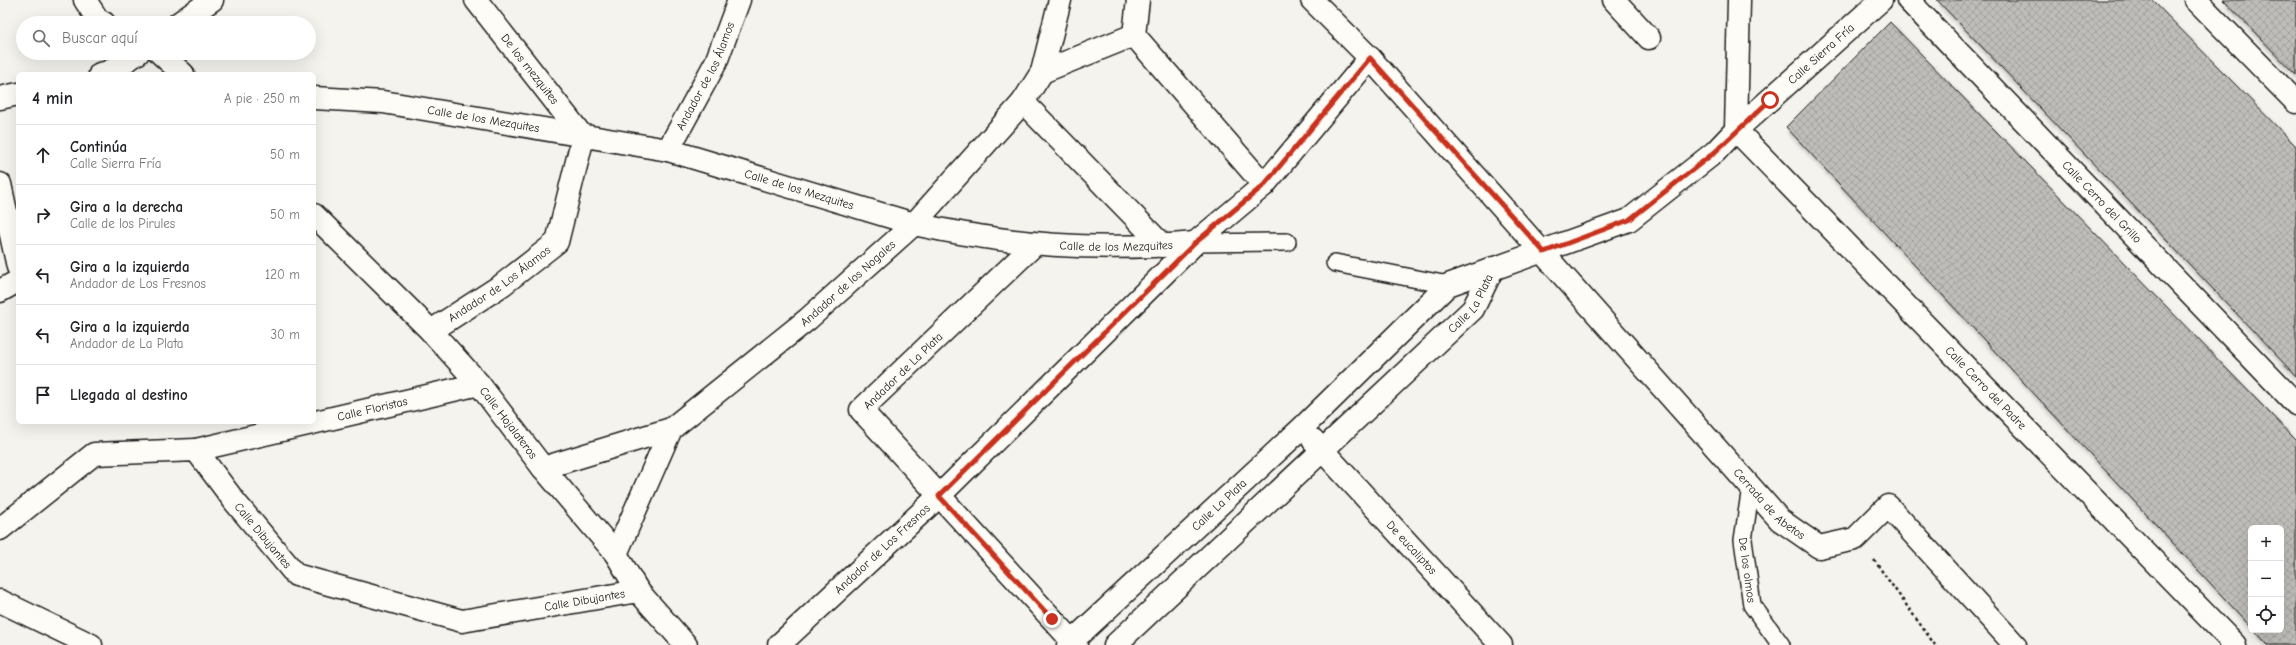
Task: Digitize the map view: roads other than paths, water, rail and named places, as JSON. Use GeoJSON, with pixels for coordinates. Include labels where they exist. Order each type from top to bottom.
{"type":"FeatureCollection","features":[{"type":"Feature","properties":{"kind":"street"},"geometry":{"type":"LineString","coordinates":[[85,0],[95,16]]}},
{"type":"Feature","properties":{"kind":"street"},"geometry":{"type":"LineString","coordinates":[[189,16],[212,0]]}},
{"type":"Feature","properties":{"kind":"street","name":"De los mezquites"},"geometry":{"type":"LineString","coordinates":[[476,0],[584,137]]}},
{"type":"Feature","properties":{"kind":"street","name":"Andador de los Álamos"},"geometry":{"type":"LineString","coordinates":[[668,150],[716,62],[739,0]]}},
{"type":"Feature","properties":{"kind":"street","name":"Andador de los Nogales"},"geometry":{"type":"LineString","coordinates":[[543,468],[671,429],[808,319],[914,224],[1023,102],[1042,72],[1060,0]]}},
{"type":"Feature","properties":{"kind":"street"},"geometry":{"type":"LineString","coordinates":[[1138,0],[1134,35],[1264,185]]}},
{"type":"Feature","properties":{"kind":"street","name":"Cerrada de Abetos"},"geometry":{"type":"LineString","coordinates":[[1312,0],[1370,58],[1544,252],[1780,520],[1819,547],[1855,539],[1888,506],[2015,645]]}},
{"type":"Feature","properties":{"kind":"street"},"geometry":{"type":"LineString","coordinates":[[1614,0],[1650,38]]}},
{"type":"Feature","properties":{"kind":"street"},"geometry":{"type":"LineString","coordinates":[[1736,130],[1739,0]]}},
{"type":"Feature","properties":{"kind":"street","name":"Calle Sierra Fría"},"geometry":{"type":"LineString","coordinates":[[1544,252],[1629,220],[1715,152],[1736,130],[1881,0]]}},
{"type":"Feature","properties":{"kind":"street","name":"Calle Cerro del Grillo"},"geometry":{"type":"LineString","coordinates":[[1908,0],[2296,404]]}},
{"type":"Feature","properties":{"kind":"street"},"geometry":{"type":"LineString","coordinates":[[2196,0],[2296,102]]}},
{"type":"Feature","properties":{"kind":"street"},"geometry":{"type":"LineString","coordinates":[[1042,72],[1134,35]]}},
{"type":"Feature","properties":{"kind":"street","name":"Andador de Los Fresnos"},"geometry":{"type":"LineString","coordinates":[[779,645],[939,496],[1195,243],[1264,185],[1370,58]]}},
{"type":"Feature","properties":{"kind":"street"},"geometry":{"type":"LineString","coordinates":[[109,72],[127,60]]}},
{"type":"Feature","properties":{"kind":"street"},"geometry":{"type":"LineString","coordinates":[[168,60],[181,72]]}},
{"type":"Feature","properties":{"kind":"street"},"geometry":{"type":"LineString","coordinates":[[0,98],[16,94]]}},
{"type":"Feature","properties":{"kind":"street","name":"Calle de los Mezquites"},"geometry":{"type":"LineString","coordinates":[[316,98],[383,102],[668,150],[914,224],[955,233],[1034,245],[1075,247],[1163,246],[1195,243]]}},
{"type":"Feature","properties":{"kind":"street"},"geometry":{"type":"LineString","coordinates":[[1023,102],[1163,246]]}},
{"type":"Feature","properties":{"kind":"street","name":"Calle Cerro del Padre"},"geometry":{"type":"LineString","coordinates":[[1736,130],[2235,645]]}},
{"type":"Feature","properties":{"kind":"street","name":"Andador de Los Álamos"},"geometry":{"type":"LineString","coordinates":[[431,331],[502,285],[557,242],[584,137]]}},
{"type":"Feature","properties":{"kind":"street"},"geometry":{"type":"LineString","coordinates":[[0,184],[16,258]]}},
{"type":"Feature","properties":{"kind":"street","name":"Calle Hojalateros"},"geometry":{"type":"LineString","coordinates":[[318,225],[431,331],[479,384],[543,468],[616,554],[638,591],[686,645]]}},
{"type":"Feature","properties":{"kind":"street","name":"Andador de La Plata"},"geometry":{"type":"LineString","coordinates":[[1034,245],[860,410],[1072,644]]}},
{"type":"Feature","properties":{"kind":"street","name":"Calle La Plata"},"geometry":{"type":"LineString","coordinates":[[1072,644],[1302,428],[1448,286],[1493,268],[1544,252]]}},
{"type":"Feature","properties":{"kind":"street","name":"Calle La Plata"},"geometry":{"type":"LineString","coordinates":[[1115,645],[1473,309],[1493,268]]}},
{"type":"Feature","properties":{"kind":"street"},"geometry":{"type":"LineString","coordinates":[[0,291],[16,282]]}},
{"type":"Feature","properties":{"kind":"street"},"geometry":{"type":"LineString","coordinates":[[1448,286],[1473,309]]}},
{"type":"Feature","properties":{"kind":"street","name":"Calle Floristas"},"geometry":{"type":"LineString","coordinates":[[316,422],[479,384]]}},
{"type":"Feature","properties":{"kind":"street","name":"Calle Floristas"},"geometry":{"type":"LineString","coordinates":[[196,450],[307,424]]}},
{"type":"Feature","properties":{"kind":"street","name":"De eucaliptos"},"geometry":{"type":"LineString","coordinates":[[1302,428],[1501,645]]}},
{"type":"Feature","properties":{"kind":"street"},"geometry":{"type":"LineString","coordinates":[[616,554],[671,429]]}},
{"type":"Feature","properties":{"kind":"street"},"geometry":{"type":"LineString","coordinates":[[0,529],[94,454],[196,450]]}},
{"type":"Feature","properties":{"kind":"street","name":"Calle Dibujantes"},"geometry":{"type":"LineString","coordinates":[[196,450],[235,502],[296,575],[462,621],[638,591]]}},
{"type":"Feature","properties":{"kind":"street"},"geometry":{"type":"LineString","coordinates":[[0,601],[91,645]]}},
{"type":"Feature","properties":{"kind":"lane","name":"Calle de los Mezquites"},"geometry":{"type":"LineString","coordinates":[[1195,243],[1287,242]]}},
{"type":"Feature","properties":{"kind":"lane"},"geometry":{"type":"LineString","coordinates":[[1335,263],[1448,286]]}},
{"type":"Feature","properties":{"kind":"lane","name":"De los olmos"},"geometry":{"type":"LineString","coordinates":[[1751,487],[1743,540],[1752,605],[1781,645]]}}]}
